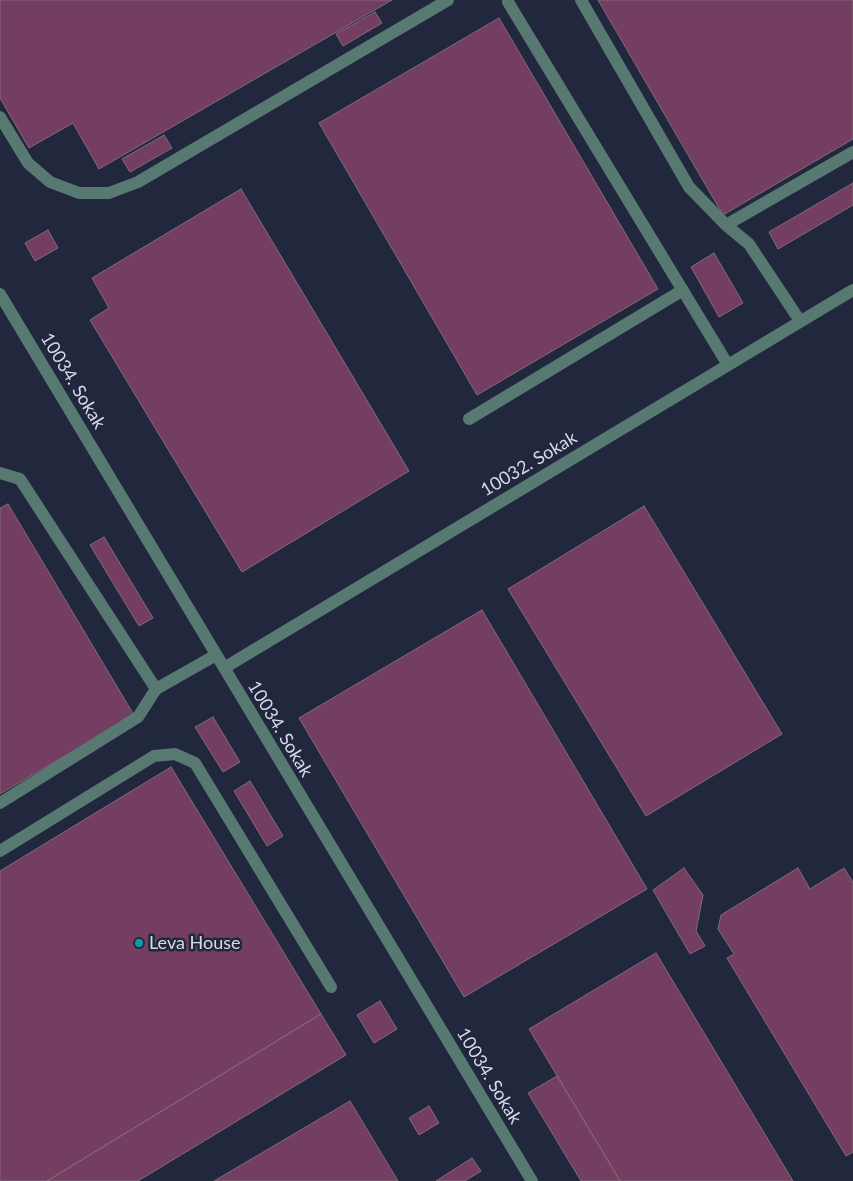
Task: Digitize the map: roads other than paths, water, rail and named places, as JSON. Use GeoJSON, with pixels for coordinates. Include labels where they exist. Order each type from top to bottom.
{"type":"FeatureCollection","features":[{"type":"Feature","properties":{"kind":"street"},"geometry":{"type":"LineString","coordinates":[[0,117],[28,163],[50,182],[79,193],[109,193],[138,182],[448,0]]}},
{"type":"Feature","properties":{"kind":"street"},"geometry":{"type":"LineString","coordinates":[[581,0],[689,187],[726,225],[749,244],[800,321]]}},
{"type":"Feature","properties":{"kind":"street"},"geometry":{"type":"LineString","coordinates":[[508,2],[728,365]]}},
{"type":"Feature","properties":{"kind":"street"},"geometry":{"type":"LineString","coordinates":[[726,225],[853,152]]}},
{"type":"Feature","properties":{"kind":"street"},"geometry":{"type":"LineString","coordinates":[[468,418],[683,290]]}},
{"type":"Feature","properties":{"kind":"street","name":"10032. Sokak"},"geometry":{"type":"LineString","coordinates":[[224,668],[853,290]]}},
{"type":"Feature","properties":{"kind":"street","name":"10034. Sokak"},"geometry":{"type":"LineString","coordinates":[[0,294],[532,1181]]}},
{"type":"Feature","properties":{"kind":"street"},"geometry":{"type":"LineString","coordinates":[[0,474],[20,479],[156,689]]}},
{"type":"Feature","properties":{"kind":"street"},"geometry":{"type":"LineString","coordinates":[[0,803],[138,717],[156,689],[216,655]]}},
{"type":"Feature","properties":{"kind":"street"},"geometry":{"type":"LineString","coordinates":[[0,852],[154,756],[175,754],[195,764],[331,987]]}},
{"type":"Feature","properties":{"kind":"place","name":"Leva House"},"geometry":{"type":"Point","coordinates":[139,943]}}]}
